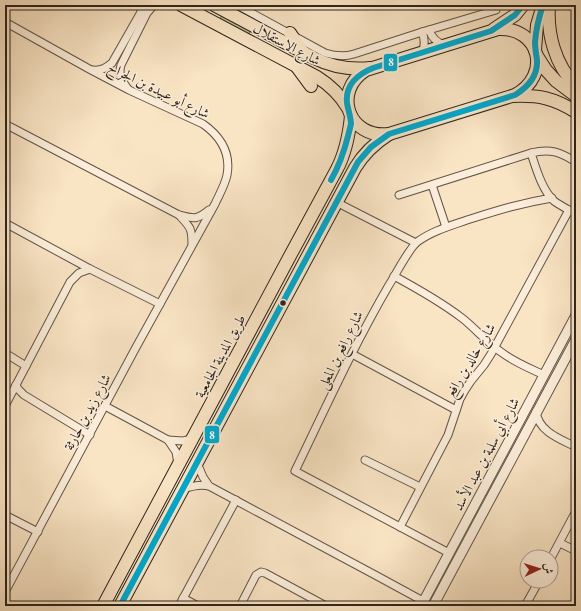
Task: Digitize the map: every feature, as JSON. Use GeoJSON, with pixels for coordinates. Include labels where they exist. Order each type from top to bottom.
{"type":"FeatureCollection","features":[{"type":"Feature","properties":{"kind":"main road","name":"شارع الاستقلال"},"geometry":{"type":"LineString","coordinates":[[214,5],[320,61],[339,67],[354,69],[373,68]]}},
{"type":"Feature","properties":{"kind":"main road"},"geometry":{"type":"LineString","coordinates":[[491,31],[515,15],[523,5]]}},
{"type":"Feature","properties":{"kind":"main road"},"geometry":{"type":"LineString","coordinates":[[120,606],[336,202],[362,157],[371,147],[389,134],[508,97],[522,91],[528,86],[536,72],[537,25],[542,5]]}},
{"type":"Feature","properties":{"kind":"main road"},"geometry":{"type":"LineString","coordinates":[[549,5],[549,27],[553,48],[568,78],[576,86]]}},
{"type":"Feature","properties":{"kind":"main road","name":"شارع الاستقلال"},"geometry":{"type":"LineString","coordinates":[[181,9],[249,41],[317,77],[329,85],[342,100],[354,121],[364,130],[376,134],[389,134]]}},
{"type":"Feature","properties":{"kind":"main road"},"geometry":{"type":"LineString","coordinates":[[373,68],[491,31],[506,29],[520,33],[526,38],[550,75],[561,86],[576,96]]}},
{"type":"Feature","properties":{"kind":"main road"},"geometry":{"type":"LineString","coordinates":[[290,34],[303,52]]}},
{"type":"Feature","properties":{"kind":"main road"},"geometry":{"type":"LineString","coordinates":[[236,46],[249,41]]}},
{"type":"Feature","properties":{"kind":"main road"},"geometry":{"type":"LineString","coordinates":[[295,65],[311,86]]}},
{"type":"Feature","properties":{"kind":"main road","name":"طريق المدينة الجامعية"},"geometry":{"type":"LineString","coordinates":[[103,606],[337,169],[348,137],[350,113],[347,104],[347,97],[356,78],[366,70],[373,68]]}},
{"type":"Feature","properties":{"kind":"main road"},"geometry":{"type":"LineString","coordinates":[[508,97],[529,96],[548,98],[562,103],[576,112]]}},
{"type":"Feature","properties":{"kind":"street"},"geometry":{"type":"LineString","coordinates":[[130,33],[138,5]]}},
{"type":"Feature","properties":{"kind":"street"},"geometry":{"type":"LineString","coordinates":[[91,70],[102,70],[112,63],[130,33],[143,5]]}},
{"type":"Feature","properties":{"kind":"street"},"geometry":{"type":"LineString","coordinates":[[129,90],[120,76],[121,65],[147,13],[154,5]]}},
{"type":"Feature","properties":{"kind":"street","name":"شارع الاستقلال"},"geometry":{"type":"LineString","coordinates":[[238,5],[325,52],[340,56],[354,54],[496,10]]}},
{"type":"Feature","properties":{"kind":"street","name":"شارع أبو عبيدة بن الجراح"},"geometry":{"type":"LineString","coordinates":[[5,22],[129,90],[203,124],[217,136],[226,153],[228,164],[225,180],[213,207],[192,245]]}},
{"type":"Feature","properties":{"kind":"street"},"geometry":{"type":"LineString","coordinates":[[425,31],[435,40],[445,45]]}},
{"type":"Feature","properties":{"kind":"street"},"geometry":{"type":"LineString","coordinates":[[422,52],[425,42],[425,31]]}},
{"type":"Feature","properties":{"kind":"street"},"geometry":{"type":"LineString","coordinates":[[5,124],[179,215],[189,218],[197,218],[213,207]]}},
{"type":"Feature","properties":{"kind":"street"},"geometry":{"type":"LineString","coordinates":[[399,195],[531,152],[547,150],[563,154],[576,162]]}},
{"type":"Feature","properties":{"kind":"street"},"geometry":{"type":"LineString","coordinates":[[531,152],[542,182],[552,198],[555,202],[576,214]]}},
{"type":"Feature","properties":{"kind":"street"},"geometry":{"type":"LineString","coordinates":[[432,185],[446,227]]}},
{"type":"Feature","properties":{"kind":"street"},"geometry":{"type":"LineString","coordinates":[[336,202],[416,243],[446,227],[511,206],[552,198]]}},
{"type":"Feature","properties":{"kind":"street","name":"شارع خالد بن رافع"},"geometry":{"type":"LineString","coordinates":[[400,527],[448,435],[460,399],[495,348],[569,210]]}},
{"type":"Feature","properties":{"kind":"street"},"geometry":{"type":"LineString","coordinates":[[179,215],[191,229],[192,245]]}},
{"type":"Feature","properties":{"kind":"street"},"geometry":{"type":"LineString","coordinates":[[5,223],[160,304]]}},
{"type":"Feature","properties":{"kind":"street","name":"شارع رافع بن المعلى"},"geometry":{"type":"LineString","coordinates":[[400,527],[295,471],[374,310],[416,243]]}},
{"type":"Feature","properties":{"kind":"street","name":"شارع زيد بن حارثة"},"geometry":{"type":"LineString","coordinates":[[5,592],[192,245]]}},
{"type":"Feature","properties":{"kind":"street"},"geometry":{"type":"LineString","coordinates":[[5,406],[70,282],[79,273],[90,268]]}},
{"type":"Feature","properties":{"kind":"street"},"geometry":{"type":"LineString","coordinates":[[394,276],[418,288],[440,302],[468,323],[495,348],[544,376]]}},
{"type":"Feature","properties":{"kind":"street","name":"شارع أبي سلمة بن عبد الأسد"},"geometry":{"type":"LineString","coordinates":[[422,604],[576,315]]}},
{"type":"Feature","properties":{"kind":"street","name":"شارع أبي سلمة بن عبد الأسد"},"geometry":{"type":"LineString","coordinates":[[433,606],[576,339]]}},
{"type":"Feature","properties":{"kind":"street"},"geometry":{"type":"LineString","coordinates":[[5,353],[26,366]]}},
{"type":"Feature","properties":{"kind":"street"},"geometry":{"type":"LineString","coordinates":[[352,354],[456,410]]}},
{"type":"Feature","properties":{"kind":"street"},"geometry":{"type":"LineString","coordinates":[[16,385],[24,396],[90,435]]}},
{"type":"Feature","properties":{"kind":"street"},"geometry":{"type":"LineString","coordinates":[[105,406],[168,440],[183,441],[192,439]]}},
{"type":"Feature","properties":{"kind":"street"},"geometry":{"type":"LineString","coordinates":[[536,412],[540,424],[547,431],[576,447]]}},
{"type":"Feature","properties":{"kind":"street"},"geometry":{"type":"LineString","coordinates":[[168,440],[176,452],[178,466]]}},
{"type":"Feature","properties":{"kind":"street"},"geometry":{"type":"LineString","coordinates":[[365,460],[420,487]]}},
{"type":"Feature","properties":{"kind":"street"},"geometry":{"type":"LineString","coordinates":[[197,463],[203,478],[209,486]]}},
{"type":"Feature","properties":{"kind":"street"},"geometry":{"type":"LineString","coordinates":[[183,489],[193,486],[209,486],[378,576],[422,604]]}},
{"type":"Feature","properties":{"kind":"street"},"geometry":{"type":"LineString","coordinates":[[179,606],[236,500]]}},
{"type":"Feature","properties":{"kind":"street"},"geometry":{"type":"LineString","coordinates":[[556,549],[576,511]]}},
{"type":"Feature","properties":{"kind":"street"},"geometry":{"type":"LineString","coordinates":[[5,515],[38,532]]}},
{"type":"Feature","properties":{"kind":"street"},"geometry":{"type":"LineString","coordinates":[[400,527],[449,553]]}},
{"type":"Feature","properties":{"kind":"street"},"geometry":{"type":"LineString","coordinates":[[560,543],[576,551]]}},
{"type":"Feature","properties":{"kind":"street"},"geometry":{"type":"LineString","coordinates":[[240,606],[259,572],[265,573],[326,606]]}},
{"type":"Feature","properties":{"kind":"street"},"geometry":{"type":"LineString","coordinates":[[525,606],[535,589]]}},
{"type":"Feature","properties":{"kind":"street"},"geometry":{"type":"LineString","coordinates":[[438,596],[442,606]]}},
{"type":"Feature","properties":{"kind":"street"},"geometry":{"type":"LineString","coordinates":[[183,598],[198,606]]}},
{"type":"Feature","properties":{"kind":"green space"},"geometry":{"type":"Polygon","coordinates":[[[222,15],[251,30],[249,34],[220,19],[222,15]]]}},
{"type":"Feature","properties":{"kind":"transit line","name":"8"},"geometry":{"type":"LineString","coordinates":[[331,180],[343,153],[351,124],[347,103],[348,91],[350,86],[362,73],[373,68],[491,31],[515,15],[523,5]]}},
{"type":"Feature","properties":{"kind":"transit line","name":"8"},"geometry":{"type":"LineString","coordinates":[[120,606],[358,162],[371,147],[389,134],[515,95],[528,85],[534,76],[537,66],[535,37],[543,5]]}}]}
